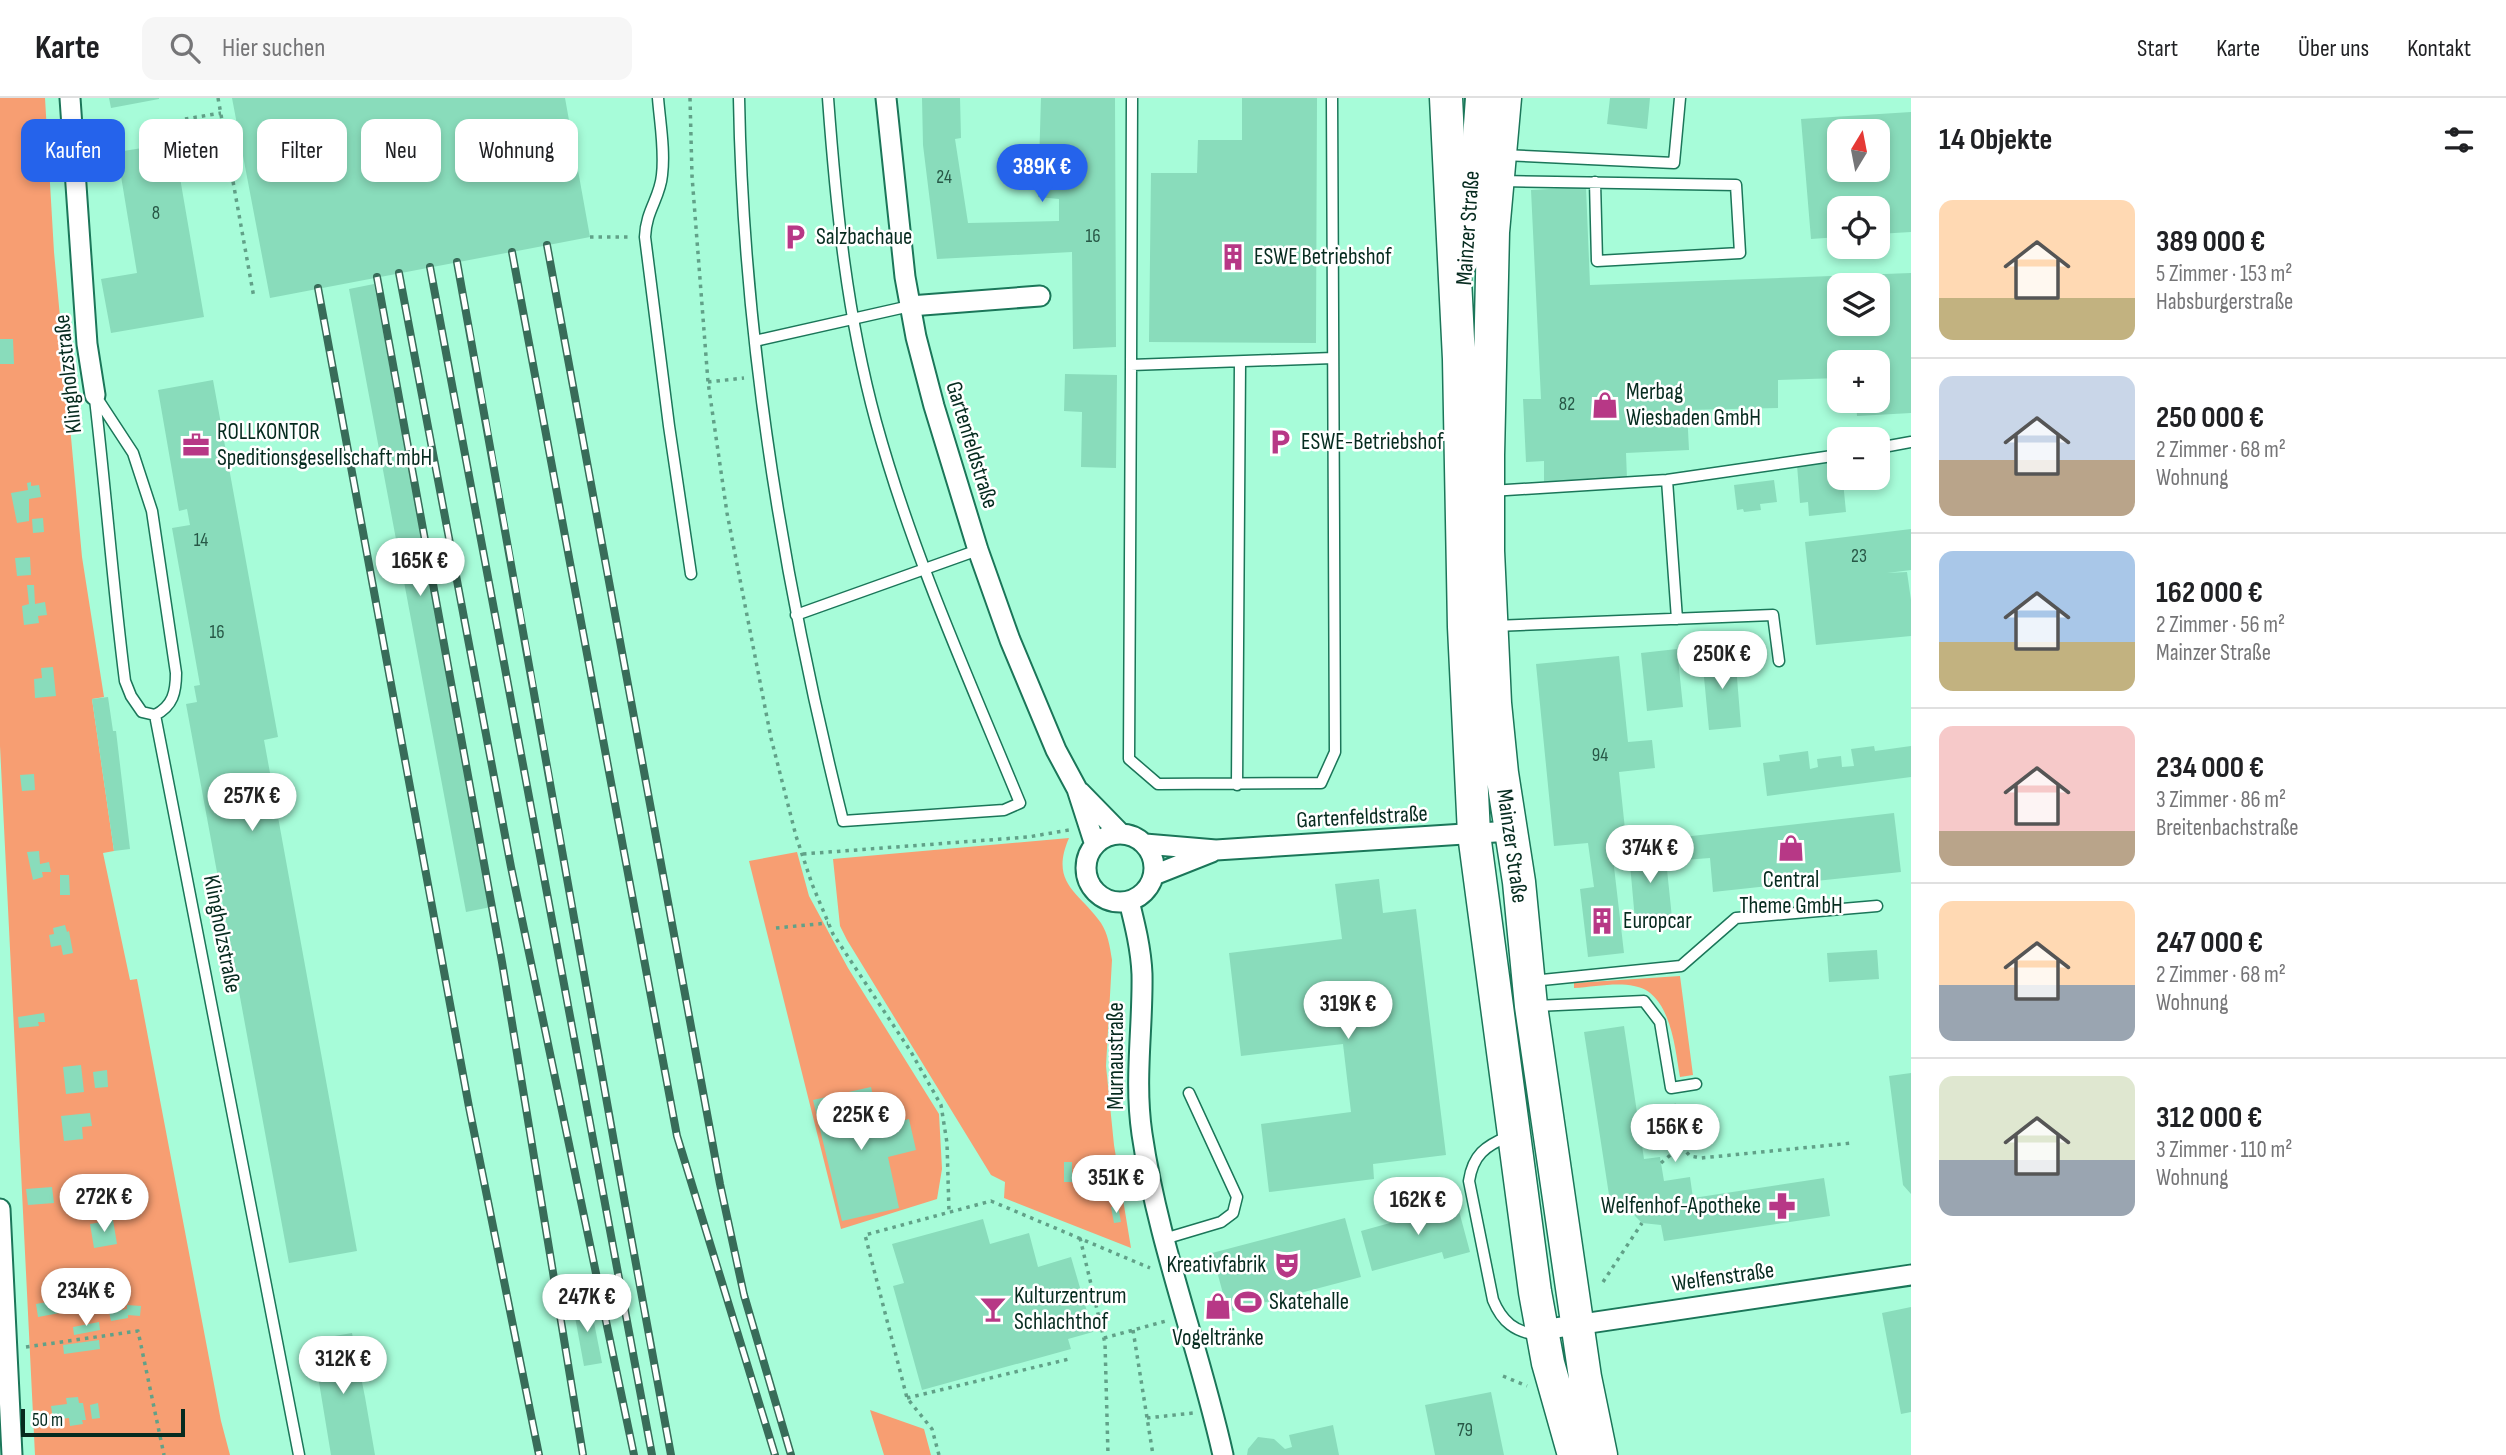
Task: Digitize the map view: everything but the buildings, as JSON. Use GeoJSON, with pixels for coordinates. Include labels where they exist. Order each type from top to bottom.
{"type":"FeatureCollection","features":[{"type":"Feature","properties":{"kind":"main road","name":"Mainzer Straße"},"geometry":{"type":"LineString","coordinates":[[1446,98],[1459,359],[1464,627],[1474,834],[1512,1135],[1543,1333],[1553,1383],[1574,1455]]}},
{"type":"Feature","properties":{"kind":"main road","name":"Mainzer Straße"},"geometry":{"type":"LineString","coordinates":[[1505,98],[1493,232],[1487,491],[1490,626],[1498,745],[1530,994],[1585,1377],[1601,1455]]}},
{"type":"Feature","properties":{"kind":"street","name":"Klingholzstraße"},"geometry":{"type":"LineString","coordinates":[[70,98],[87,344],[95,394]]}},
{"type":"Feature","properties":{"kind":"street","name":"Gartenfeldstraße"},"geometry":{"type":"LineString","coordinates":[[886,98],[899,232],[910,306],[934,406],[978,550],[1010,640],[1056,750],[1077,789],[1095,845]]}},
{"type":"Feature","properties":{"kind":"street","name":"Mainzer Straße"},"geometry":{"type":"LineString","coordinates":[[1459,359],[1479,98]]}},
{"type":"Feature","properties":{"kind":"street","name":"Mainzer Straße"},"geometry":{"type":"LineString","coordinates":[[1479,98],[1493,232]]}},
{"type":"Feature","properties":{"kind":"street"},"geometry":{"type":"LineString","coordinates":[[910,306],[1040,296]]}},
{"type":"Feature","properties":{"kind":"street","name":"Gartenfeldstraße"},"geometry":{"type":"LineString","coordinates":[[1077,789],[1121,834]]}},
{"type":"Feature","properties":{"kind":"street","name":"Gartenfeldstraße"},"geometry":{"type":"LineString","coordinates":[[1145,844],[1216,850],[1511,831]]}},
{"type":"Feature","properties":{"kind":"street"},"geometry":{"type":"LineString","coordinates":[[1121,834],[1139,839],[1145,844],[1154,861],[1154,875],[1142,893],[1129,901],[1110,900],[1094,889],[1087,872],[1087,862],[1095,845],[1103,839],[1121,834]]}},
{"type":"Feature","properties":{"kind":"street","name":"Gartenfeldstraße"},"geometry":{"type":"LineString","coordinates":[[1154,875],[1216,850]]}},
{"type":"Feature","properties":{"kind":"street","name":"Murnaustraße"},"geometry":{"type":"LineString","coordinates":[[1129,901],[1138,935],[1142,974],[1138,1080],[1141,1130],[1151,1191],[1213,1408],[1223,1455]]}},
{"type":"Feature","properties":{"kind":"street"},"geometry":{"type":"LineString","coordinates":[[0,1209],[3,1350],[12,1455]]}},
{"type":"Feature","properties":{"kind":"street","name":"Welfenstraße"},"geometry":{"type":"LineString","coordinates":[[1543,1333],[1578,1322],[1911,1275]]}},
{"type":"Feature","properties":{"kind":"lane"},"geometry":{"type":"LineString","coordinates":[[658,98],[663,173],[660,190],[645,218],[645,237],[691,574]]}},
{"type":"Feature","properties":{"kind":"lane"},"geometry":{"type":"LineString","coordinates":[[739,98],[755,341],[777,505],[796,615],[843,821],[1004,810],[1020,803],[923,570],[876,422],[853,319],[838,217],[828,98]]}},
{"type":"Feature","properties":{"kind":"lane"},"geometry":{"type":"LineString","coordinates":[[1132,98],[1129,759],[1158,784],[1237,785],[1321,783],[1335,752],[1332,98]]}},
{"type":"Feature","properties":{"kind":"lane"},"geometry":{"type":"LineString","coordinates":[[1499,168],[1675,163],[1680,98]]}},
{"type":"Feature","properties":{"kind":"lane"},"geometry":{"type":"LineString","coordinates":[[1499,168],[1595,182],[1736,185],[1740,253],[1597,261],[1595,182]]}},
{"type":"Feature","properties":{"kind":"lane"},"geometry":{"type":"LineString","coordinates":[[755,341],[910,306]]}},
{"type":"Feature","properties":{"kind":"lane"},"geometry":{"type":"LineString","coordinates":[[1132,365],[1333,358]]}},
{"type":"Feature","properties":{"kind":"lane"},"geometry":{"type":"LineString","coordinates":[[1237,785],[1240,363]]}},
{"type":"Feature","properties":{"kind":"lane","name":"Klingholzstraße"},"geometry":{"type":"LineString","coordinates":[[95,394],[108,516],[109,553],[125,681],[142,712],[155,715],[299,1455]]}},
{"type":"Feature","properties":{"kind":"lane"},"geometry":{"type":"LineString","coordinates":[[95,394],[133,453],[152,511],[176,673],[176,691],[166,709],[155,715]]}},
{"type":"Feature","properties":{"kind":"lane"},"geometry":{"type":"LineString","coordinates":[[1890,446],[1911,442]]}},
{"type":"Feature","properties":{"kind":"lane"},"geometry":{"type":"LineString","coordinates":[[1487,491],[1667,480],[1827,457]]}},
{"type":"Feature","properties":{"kind":"lane"},"geometry":{"type":"LineString","coordinates":[[1667,480],[1677,619]]}},
{"type":"Feature","properties":{"kind":"lane"},"geometry":{"type":"LineString","coordinates":[[796,615],[978,550]]}},
{"type":"Feature","properties":{"kind":"lane"},"geometry":{"type":"LineString","coordinates":[[1490,626],[1773,615],[1779,661]]}},
{"type":"Feature","properties":{"kind":"lane"},"geometry":{"type":"LineString","coordinates":[[1530,994],[1681,966],[1736,918],[1877,906]]}},
{"type":"Feature","properties":{"kind":"lane"},"geometry":{"type":"LineString","coordinates":[[1530,994],[1644,1001],[1660,1023],[1671,1088],[1696,1084]]}},
{"type":"Feature","properties":{"kind":"lane"},"geometry":{"type":"LineString","coordinates":[[1164,1240],[1221,1222],[1233,1213],[1237,1197],[1189,1093]]}},
{"type":"Feature","properties":{"kind":"lane"},"geometry":{"type":"LineString","coordinates":[[1512,1135],[1488,1146],[1478,1154],[1471,1167],[1469,1181],[1493,1300],[1499,1314],[1509,1325],[1525,1334],[1543,1333]]}},
{"type":"Feature","properties":{"kind":"path"},"geometry":{"type":"LineString","coordinates":[[218,98],[254,298]]}},
{"type":"Feature","properties":{"kind":"path"},"geometry":{"type":"LineString","coordinates":[[690,98],[692,177],[708,382],[727,513],[771,738],[812,884],[828,923],[862,981],[911,1052],[941,1105],[947,1143],[950,1212]]}},
{"type":"Feature","properties":{"kind":"path"},"geometry":{"type":"LineString","coordinates":[[185,119],[221,113]]}},
{"type":"Feature","properties":{"kind":"path"},"geometry":{"type":"LineString","coordinates":[[590,237],[645,237]]}},
{"type":"Feature","properties":{"kind":"path"},"geometry":{"type":"LineString","coordinates":[[708,382],[760,376]]}},
{"type":"Feature","properties":{"kind":"path"},"geometry":{"type":"LineString","coordinates":[[803,854],[1028,837],[1075,830]]}},
{"type":"Feature","properties":{"kind":"path"},"geometry":{"type":"LineString","coordinates":[[776,928],[828,923]]}},
{"type":"Feature","properties":{"kind":"path"},"geometry":{"type":"LineString","coordinates":[[1671,1088],[1681,1146],[1690,1156],[1701,1158],[1853,1143]]}},
{"type":"Feature","properties":{"kind":"path"},"geometry":{"type":"LineString","coordinates":[[1661,1163],[1681,1146],[1701,1143],[1699,1125],[1702,1124]]}},
{"type":"Feature","properties":{"kind":"path"},"geometry":{"type":"LineString","coordinates":[[939,1455],[932,1429],[907,1398],[866,1235],[990,1201],[1133,1261]]}},
{"type":"Feature","properties":{"kind":"path"},"geometry":{"type":"LineString","coordinates":[[1603,1282],[1642,1223]]}},
{"type":"Feature","properties":{"kind":"path"},"geometry":{"type":"LineString","coordinates":[[1080,1238],[1104,1338],[1108,1455]]}},
{"type":"Feature","properties":{"kind":"path"},"geometry":{"type":"LineString","coordinates":[[1104,1338],[1185,1316]]}},
{"type":"Feature","properties":{"kind":"path"},"geometry":{"type":"LineString","coordinates":[[1133,1330],[1153,1455]]}},
{"type":"Feature","properties":{"kind":"path"},"geometry":{"type":"LineString","coordinates":[[3,1350],[138,1331],[164,1455]]}},
{"type":"Feature","properties":{"kind":"path"},"geometry":{"type":"LineString","coordinates":[[907,1398],[1069,1359]]}},
{"type":"Feature","properties":{"kind":"path"},"geometry":{"type":"LineString","coordinates":[[1503,1376],[1525,1385]]}},
{"type":"Feature","properties":{"kind":"path"},"geometry":{"type":"LineString","coordinates":[[1147,1418],[1213,1408]]}},
{"type":"Feature","properties":{"kind":"shaded area"},"geometry":{"type":"Polygon","coordinates":[[[0,98],[45,98],[46,119],[21,119],[21,182],[50,182],[82,557],[104,697],[92,699],[114,851],[103,853],[130,980],[137,979],[221,1421],[230,1455],[35,1455],[0,746],[0,98]]]}},
{"type":"Feature","properties":{"kind":"shaded area"},"geometry":{"type":"Polygon","coordinates":[[[1069,838],[1064,854],[1065,877],[1076,895],[1103,927],[1112,960],[1106,1066],[1114,1145],[1131,1248],[1004,1198],[1005,1182],[991,1175],[840,926],[833,859],[1069,838]]]}},
{"type":"Feature","properties":{"kind":"shaded area"},"geometry":{"type":"Polygon","coordinates":[[[797,852],[809,896],[848,968],[939,1114],[942,1169],[937,1199],[841,1229],[749,861],[797,852]]]}},
{"type":"Feature","properties":{"kind":"shaded area"},"geometry":{"type":"Polygon","coordinates":[[[1680,976],[1693,1075],[1680,1077],[1669,1023],[1656,999],[1646,990],[1620,984],[1574,988],[1574,983],[1680,976]]]}},
{"type":"Feature","properties":{"kind":"shaded area"},"geometry":{"type":"Polygon","coordinates":[[[870,1410],[924,1429],[931,1455],[884,1455],[870,1410]]]}},
{"type":"Feature","properties":{"kind":"railway"},"geometry":{"type":"LineString","coordinates":[[547,245],[720,1184],[744,1295],[791,1455]]}},
{"type":"Feature","properties":{"kind":"railway"},"geometry":{"type":"LineString","coordinates":[[512,252],[677,1136],[775,1455]]}},
{"type":"Feature","properties":{"kind":"railway"},"geometry":{"type":"LineString","coordinates":[[457,262],[671,1455]]}},
{"type":"Feature","properties":{"kind":"railway"},"geometry":{"type":"LineString","coordinates":[[430,267],[652,1455]]}},
{"type":"Feature","properties":{"kind":"railway"},"geometry":{"type":"LineString","coordinates":[[399,273],[511,867],[634,1455]]}},
{"type":"Feature","properties":{"kind":"railway"},"geometry":{"type":"LineString","coordinates":[[377,277],[502,962],[583,1455]]}},
{"type":"Feature","properties":{"kind":"railway"},"geometry":{"type":"LineString","coordinates":[[318,288],[469,1107],[539,1455]]}},
{"type":"Feature","properties":{"kind":"place","name":"Salzbachaue"},"geometry":{"type":"Point","coordinates":[795,237]}},
{"type":"Feature","properties":{"kind":"place","name":"ESWE Betriebshof"},"geometry":{"type":"Point","coordinates":[1233,257]}},
{"type":"Feature","properties":{"kind":"place","name":"Merbag Wiesbaden GmbH"},"geometry":{"type":"Point","coordinates":[1605,405]}},
{"type":"Feature","properties":{"kind":"place","name":"ESWE-Betriebshof"},"geometry":{"type":"Point","coordinates":[1280,442]}},
{"type":"Feature","properties":{"kind":"place","name":"ROLLKONTOR Speditionsgesellschaft mbH"},"geometry":{"type":"Point","coordinates":[196,445]}},
{"type":"Feature","properties":{"kind":"place","name":"Central Theme GmbH"},"geometry":{"type":"Point","coordinates":[1791,848]}},
{"type":"Feature","properties":{"kind":"place","name":"Europcar"},"geometry":{"type":"Point","coordinates":[1602,921]}},
{"type":"Feature","properties":{"kind":"place","name":"Welfenhof-Apotheke"},"geometry":{"type":"Point","coordinates":[1782,1206]}},
{"type":"Feature","properties":{"kind":"place","name":"Kreativfabrik"},"geometry":{"type":"Point","coordinates":[1287,1265]}},
{"type":"Feature","properties":{"kind":"place","name":"Skatehalle"},"geometry":{"type":"Point","coordinates":[1248,1302]}},
{"type":"Feature","properties":{"kind":"place","name":"Vogeltränke"},"geometry":{"type":"Point","coordinates":[1218,1306]}},
{"type":"Feature","properties":{"kind":"place","name":"Kulturzentrum Schlachthof"},"geometry":{"type":"Point","coordinates":[993,1309]}}]}
